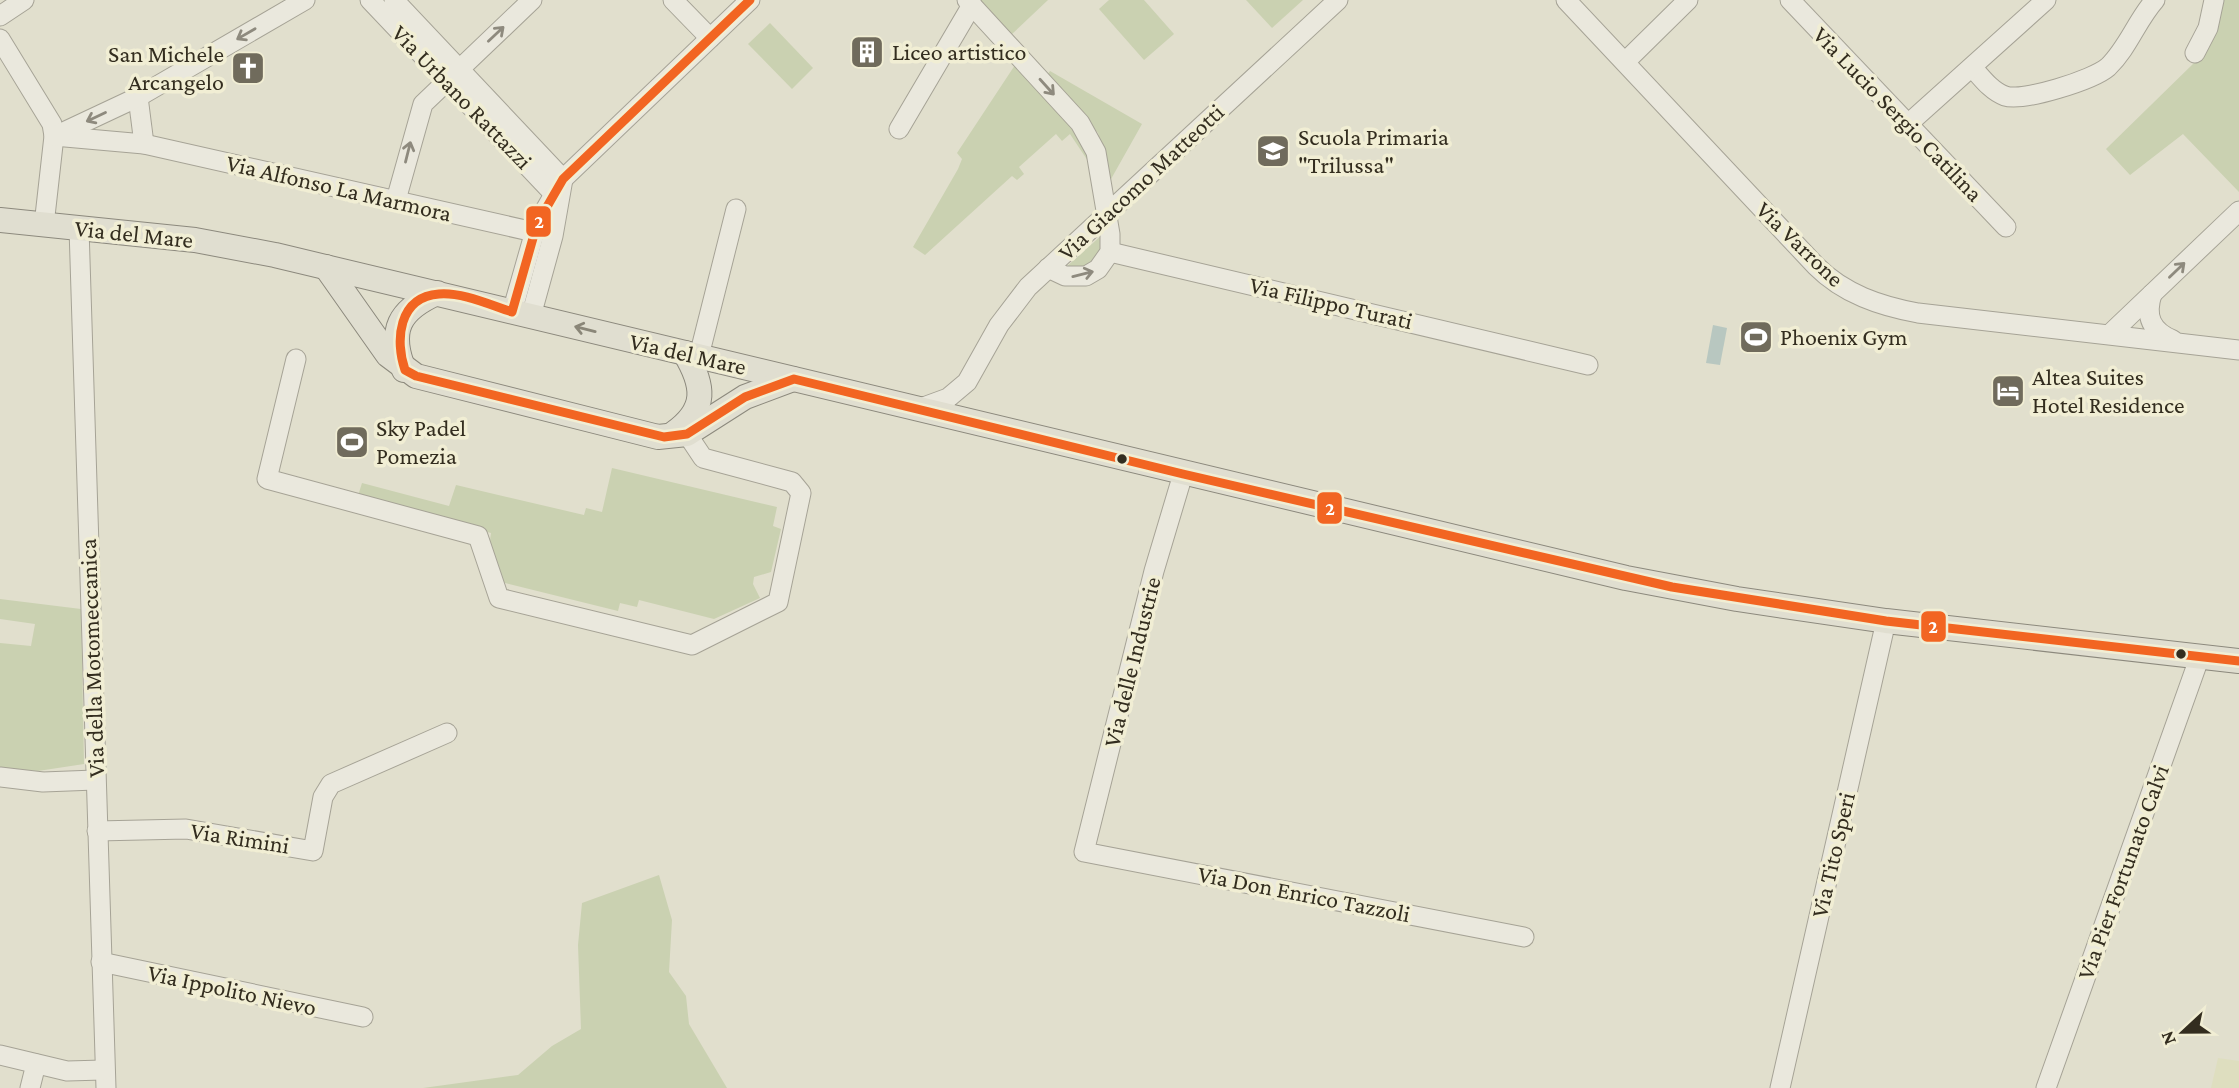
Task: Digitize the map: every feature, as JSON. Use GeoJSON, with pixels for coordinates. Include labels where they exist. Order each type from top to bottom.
{"type":"FeatureCollection","features":[{"type":"Feature","properties":{"kind":"main road","name":"Via del Mare"},"geometry":{"type":"LineString","coordinates":[[0,220],[195,240],[326,267],[1626,578],[1737,599],[1886,621],[2239,661]]}},
{"type":"Feature","properties":{"kind":"main road"},"geometry":{"type":"LineString","coordinates":[[326,267],[388,355],[405,370],[428,379],[678,436],[745,397],[794,379]]}},
{"type":"Feature","properties":{"kind":"main road"},"geometry":{"type":"LineString","coordinates":[[371,330],[370,305],[377,295],[394,283]]}},
{"type":"Feature","properties":{"kind":"main road"},"geometry":{"type":"LineString","coordinates":[[405,370],[398,350],[399,326],[412,306],[437,293]]}},
{"type":"Feature","properties":{"kind":"main road"},"geometry":{"type":"LineString","coordinates":[[678,436],[694,414],[701,393],[692,355]]}},
{"type":"Feature","properties":{"kind":"main road"},"geometry":{"type":"LineString","coordinates":[[730,364],[742,379],[745,397]]}},
{"type":"Feature","properties":{"kind":"main road"},"geometry":{"type":"LineString","coordinates":[[745,397],[763,372]]}},
{"type":"Feature","properties":{"kind":"street"},"geometry":{"type":"LineString","coordinates":[[0,16],[24,0]]}},
{"type":"Feature","properties":{"kind":"street"},"geometry":{"type":"LineString","coordinates":[[54,136],[138,97],[305,0]]}},
{"type":"Feature","properties":{"kind":"street","name":"Via Urbano Rattazzi"},"geometry":{"type":"LineString","coordinates":[[370,0],[453,75],[559,187]]}},
{"type":"Feature","properties":{"kind":"street","name":"Via Urbano Rattazzi"},"geometry":{"type":"LineString","coordinates":[[394,0],[453,75]]}},
{"type":"Feature","properties":{"kind":"street"},"geometry":{"type":"LineString","coordinates":[[396,201],[423,104],[533,0]]}},
{"type":"Feature","properties":{"kind":"street"},"geometry":{"type":"LineString","coordinates":[[673,0],[710,38]]}},
{"type":"Feature","properties":{"kind":"street"},"geometry":{"type":"LineString","coordinates":[[522,314],[534,232],[559,187],[750,0]]}},
{"type":"Feature","properties":{"kind":"street","name":"Via Giacomo Matteotti"},"geometry":{"type":"LineString","coordinates":[[918,409],[948,398],[967,382],[1005,315],[1048,268],[1338,0]]}},
{"type":"Feature","properties":{"kind":"street","name":"Via Varrone"},"geometry":{"type":"LineString","coordinates":[[1566,0],[1816,266],[1842,287],[1879,304],[1918,313],[2239,350]]}},
{"type":"Feature","properties":{"kind":"street"},"geometry":{"type":"LineString","coordinates":[[1626,61],[1688,0]]}},
{"type":"Feature","properties":{"kind":"street","name":"Via Lucio Sergio Catilina"},"geometry":{"type":"LineString","coordinates":[[1790,0],[2006,227]]}},
{"type":"Feature","properties":{"kind":"street"},"geometry":{"type":"LineString","coordinates":[[1908,124],[2046,0]]}},
{"type":"Feature","properties":{"kind":"street"},"geometry":{"type":"LineString","coordinates":[[1972,67],[1994,90],[2011,97],[2087,79],[2105,69],[2116,58],[2155,0]]}},
{"type":"Feature","properties":{"kind":"street"},"geometry":{"type":"LineString","coordinates":[[2195,53],[2208,28],[2214,0]]}},
{"type":"Feature","properties":{"kind":"street"},"geometry":{"type":"LineString","coordinates":[[899,129],[970,2],[1090,138],[1100,165],[1110,252],[1098,269],[1086,276],[1065,276],[1048,268]]}},
{"type":"Feature","properties":{"kind":"street"},"geometry":{"type":"LineString","coordinates":[[0,39],[49,116],[54,136],[44,225]]}},
{"type":"Feature","properties":{"kind":"street"},"geometry":{"type":"LineString","coordinates":[[138,97],[144,144]]}},
{"type":"Feature","properties":{"kind":"street","name":"Via Alfonso La Marmora"},"geometry":{"type":"LineString","coordinates":[[54,136],[144,144],[534,232]]}},
{"type":"Feature","properties":{"kind":"street"},"geometry":{"type":"LineString","coordinates":[[522,314],[553,236],[559,187]]}},
{"type":"Feature","properties":{"kind":"street"},"geometry":{"type":"LineString","coordinates":[[692,355],[736,209]]}},
{"type":"Feature","properties":{"kind":"street"},"geometry":{"type":"LineString","coordinates":[[2110,334],[2239,211]]}},
{"type":"Feature","properties":{"kind":"street","name":"Via della Motomeccanica"},"geometry":{"type":"LineString","coordinates":[[79,228],[104,1079]]}},
{"type":"Feature","properties":{"kind":"street","name":"Via Filippo Turati"},"geometry":{"type":"LineString","coordinates":[[1110,252],[1588,365]]}},
{"type":"Feature","properties":{"kind":"street"},"geometry":{"type":"LineString","coordinates":[[2152,294],[2148,311],[2151,323],[2159,333],[2177,342]]}},
{"type":"Feature","properties":{"kind":"street"},"geometry":{"type":"LineString","coordinates":[[296,359],[267,479],[478,536],[499,598],[692,645],[778,602],[801,493],[792,482],[703,458],[678,436]]}},
{"type":"Feature","properties":{"kind":"street"},"geometry":{"type":"LineString","coordinates":[[967,382],[970,407],[986,426]]}},
{"type":"Feature","properties":{"kind":"street","name":"Via delle Industrie"},"geometry":{"type":"LineString","coordinates":[[1084,852],[1154,571],[1183,474]]}},
{"type":"Feature","properties":{"kind":"street","name":"Via Tito Speri"},"geometry":{"type":"LineString","coordinates":[[1780,1088],[1886,621]]}},
{"type":"Feature","properties":{"kind":"street","name":"Via Pier Fortunato Calvi"},"geometry":{"type":"LineString","coordinates":[[2046,1088],[2200,656]]}},
{"type":"Feature","properties":{"kind":"street","name":"Via Rimini"},"geometry":{"type":"LineString","coordinates":[[97,831],[186,829],[313,851],[323,797],[331,784],[447,733]]}},
{"type":"Feature","properties":{"kind":"street"},"geometry":{"type":"LineString","coordinates":[[0,777],[43,782],[95,780]]}},
{"type":"Feature","properties":{"kind":"street","name":"Via Don Enrico Tazzoli"},"geometry":{"type":"LineString","coordinates":[[1084,852],[1524,937]]}},
{"type":"Feature","properties":{"kind":"street","name":"Via Ippolito Nievo"},"geometry":{"type":"LineString","coordinates":[[102,962],[363,1017]]}},
{"type":"Feature","properties":{"kind":"street"},"geometry":{"type":"LineString","coordinates":[[0,1055],[104,1079]]}},
{"type":"Feature","properties":{"kind":"street"},"geometry":{"type":"LineString","coordinates":[[30,1088],[36,1064]]}},
{"type":"Feature","properties":{"kind":"green space"},"geometry":{"type":"Polygon","coordinates":[[[978,0],[1048,0],[1011,35],[978,0]]]}},
{"type":"Feature","properties":{"kind":"green space"},"geometry":{"type":"Polygon","coordinates":[[[1109,0],[1144,0],[1174,34],[1144,60],[1099,9],[1109,0]]]}},
{"type":"Feature","properties":{"kind":"green space"},"geometry":{"type":"Polygon","coordinates":[[[1246,0],[1303,0],[1272,28],[1246,0]]]}},
{"type":"Feature","properties":{"kind":"green space"},"geometry":{"type":"Polygon","coordinates":[[[2217,0],[2239,0],[2239,192],[2183,134],[2130,175],[2106,149],[2195,62],[2217,0]]]}},
{"type":"Feature","properties":{"kind":"green space"},"geometry":{"type":"Polygon","coordinates":[[[770,23],[813,68],[792,89],[748,44],[770,23]]]}},
{"type":"Feature","properties":{"kind":"green space"},"geometry":{"type":"Polygon","coordinates":[[[1017,62],[1084,136],[1088,161],[1070,134],[1062,141],[1056,134],[1019,167],[1024,174],[1017,180],[1012,176],[925,255],[913,247],[958,169],[962,159],[957,153],[1017,62]]]}},
{"type":"Feature","properties":{"kind":"green space"},"geometry":{"type":"Polygon","coordinates":[[[1050,71],[1142,124],[1111,179],[1098,133],[1046,76],[1050,71]]]}},
{"type":"Feature","properties":{"kind":"green space"},"geometry":{"type":"Polygon","coordinates":[[[1103,234],[1103,250],[1090,267],[1064,269],[1103,234]]]}},
{"type":"Feature","properties":{"kind":"green space"},"geometry":{"type":"Polygon","coordinates":[[[612,468],[777,507],[773,526],[781,529],[771,572],[754,577],[753,584],[760,598],[714,619],[639,600],[637,607],[620,603],[618,611],[505,583],[496,572],[492,559],[491,533],[357,499],[362,483],[449,506],[456,485],[584,515],[586,508],[602,512],[612,468]]]}},
{"type":"Feature","properties":{"kind":"green space"},"geometry":{"type":"Polygon","coordinates":[[[0,599],[81,609],[84,764],[38,771],[0,768],[0,643],[31,646],[35,624],[0,619],[0,599]]]}},
{"type":"Feature","properties":{"kind":"green space"},"geometry":{"type":"Polygon","coordinates":[[[659,875],[672,920],[669,972],[686,996],[689,1024],[727,1088],[423,1088],[518,1075],[552,1046],[581,1029],[578,945],[582,903],[659,875]]]}},
{"type":"Feature","properties":{"kind":"green space"},"geometry":{"type":"Polygon","coordinates":[[[2218,1058],[2239,1061],[2239,1088],[2211,1088],[2218,1058]]]}},
{"type":"Feature","properties":{"kind":"shaded area"},"geometry":{"type":"Polygon","coordinates":[[[1713,325],[1727,328],[1720,365],[1706,363],[1713,325]]]}},
{"type":"Feature","properties":{"kind":"transit line","name":"2"},"geometry":{"type":"LineString","coordinates":[[750,0],[563,179],[537,224],[512,312],[457,295],[439,294],[425,297],[415,303],[403,322],[400,346],[405,370],[416,376],[664,437],[687,434],[745,397],[794,379],[1183,474],[1672,587],[1886,621],[2239,661]]}},
{"type":"Feature","properties":{"kind":"place","name":"Liceo artistico"},"geometry":{"type":"Point","coordinates":[867,52]}},
{"type":"Feature","properties":{"kind":"place","name":"San Michele Arcangelo"},"geometry":{"type":"Point","coordinates":[248,68]}},
{"type":"Feature","properties":{"kind":"place","name":"Scuola Primaria \"Trilussa\""},"geometry":{"type":"Point","coordinates":[1273,151]}},
{"type":"Feature","properties":{"kind":"place","name":"Phoenix Gym"},"geometry":{"type":"Point","coordinates":[1756,337]}},
{"type":"Feature","properties":{"kind":"place","name":"Altea Suites Hotel Residence"},"geometry":{"type":"Point","coordinates":[2008,391]}},
{"type":"Feature","properties":{"kind":"place","name":"Sky Padel Pomezia"},"geometry":{"type":"Point","coordinates":[352,442]}}]}
